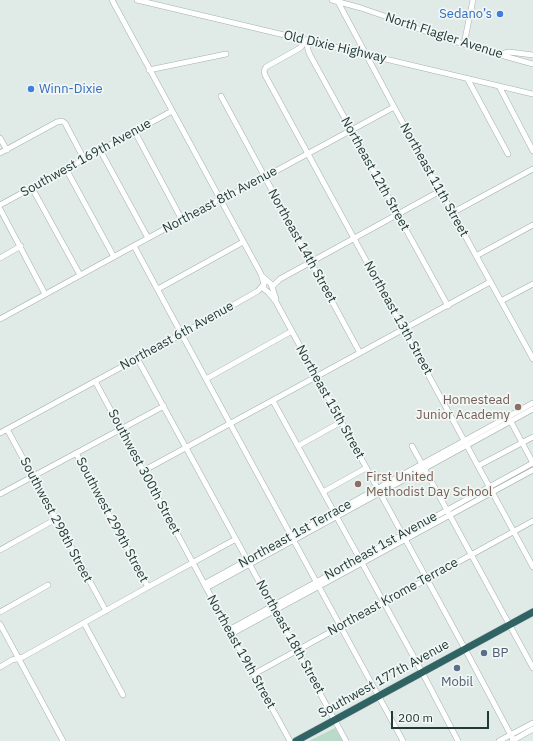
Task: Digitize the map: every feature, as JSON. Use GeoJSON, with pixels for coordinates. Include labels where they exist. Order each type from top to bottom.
{"type":"FeatureCollection","features":[{"type":"Feature","properties":{"kind":"highway","name":"Southwest 177th Avenue"},"geometry":{"type":"LineString","coordinates":[[296,741],[533,612]]}},
{"type":"Feature","properties":{"kind":"street"},"geometry":{"type":"LineString","coordinates":[[112,0],[172,112]]}},
{"type":"Feature","properties":{"kind":"street"},"geometry":{"type":"LineString","coordinates":[[117,9],[118,0]]}},
{"type":"Feature","properties":{"kind":"street","name":"Old Dixie Highway"},"geometry":{"type":"LineString","coordinates":[[137,0],[533,94]]}},
{"type":"Feature","properties":{"kind":"street","name":"North Flagler Avenue"},"geometry":{"type":"LineString","coordinates":[[335,0],[464,44],[533,64]]}},
{"type":"Feature","properties":{"kind":"street","name":"Northeast 11th Street"},"geometry":{"type":"LineString","coordinates":[[335,0],[533,359]]}},
{"type":"Feature","properties":{"kind":"street"},"geometry":{"type":"LineString","coordinates":[[464,44],[472,0]]}},
{"type":"Feature","properties":{"kind":"street","name":"Northeast 13th Street"},"geometry":{"type":"LineString","coordinates":[[307,40],[300,48],[269,65],[264,71],[533,567]]}},
{"type":"Feature","properties":{"kind":"street","name":"Northeast 12th Street"},"geometry":{"type":"LineString","coordinates":[[307,40],[309,52],[448,306]]}},
{"type":"Feature","properties":{"kind":"street"},"geometry":{"type":"LineString","coordinates":[[497,54],[509,52],[533,55]]}},
{"type":"Feature","properties":{"kind":"street"},"geometry":{"type":"LineString","coordinates":[[149,70],[226,54]]}},
{"type":"Feature","properties":{"kind":"street"},"geometry":{"type":"LineString","coordinates":[[374,69],[377,62],[382,58]]}},
{"type":"Feature","properties":{"kind":"street"},"geometry":{"type":"LineString","coordinates":[[467,78],[508,154]]}},
{"type":"Feature","properties":{"kind":"street"},"geometry":{"type":"LineString","coordinates":[[500,86],[533,151]]}},
{"type":"Feature","properties":{"kind":"street","name":"Northeast 14th Street"},"geometry":{"type":"LineString","coordinates":[[221,96],[360,353]]}},
{"type":"Feature","properties":{"kind":"street","name":"Northeast 8th Avenue"},"geometry":{"type":"LineString","coordinates":[[0,319],[214,202],[226,198],[394,107]]}},
{"type":"Feature","properties":{"kind":"street","name":"Southwest 169th Avenue"},"geometry":{"type":"LineString","coordinates":[[0,205],[172,112]]}},
{"type":"Feature","properties":{"kind":"street","name":"Northeast 15th Street"},"geometry":{"type":"LineString","coordinates":[[172,112],[379,490],[512,739]]}},
{"type":"Feature","properties":{"kind":"street"},"geometry":{"type":"LineString","coordinates":[[0,153],[57,122],[62,121],[65,123],[84,159]]}},
{"type":"Feature","properties":{"kind":"street"},"geometry":{"type":"LineString","coordinates":[[134,132],[182,220]]}},
{"type":"Feature","properties":{"kind":"street"},"geometry":{"type":"LineString","coordinates":[[0,138],[7,150]]}},
{"type":"Feature","properties":{"kind":"street"},"geometry":{"type":"LineString","coordinates":[[100,150],[148,238]]}},
{"type":"Feature","properties":{"kind":"street"},"geometry":{"type":"LineString","coordinates":[[66,169],[114,257]]}},
{"type":"Feature","properties":{"kind":"street"},"geometry":{"type":"LineString","coordinates":[[452,213],[533,169]]}},
{"type":"Feature","properties":{"kind":"street"},"geometry":{"type":"LineString","coordinates":[[32,188],[80,275]]}},
{"type":"Feature","properties":{"kind":"street"},"geometry":{"type":"LineString","coordinates":[[268,286],[440,191]]}},
{"type":"Feature","properties":{"kind":"street"},"geometry":{"type":"LineString","coordinates":[[0,209],[46,294]]}},
{"type":"Feature","properties":{"kind":"street"},"geometry":{"type":"LineString","coordinates":[[476,256],[533,225]]}},
{"type":"Feature","properties":{"kind":"street"},"geometry":{"type":"LineString","coordinates":[[158,289],[243,242]]}},
{"type":"Feature","properties":{"kind":"street"},"geometry":{"type":"LineString","coordinates":[[0,258],[20,246]]}},
{"type":"Feature","properties":{"kind":"street"},"geometry":{"type":"LineString","coordinates":[[134,246],[402,741]]}},
{"type":"Feature","properties":{"kind":"street"},"geometry":{"type":"LineString","coordinates":[[144,472],[490,282]]}},
{"type":"Feature","properties":{"kind":"street"},"geometry":{"type":"LineString","coordinates":[[501,301],[533,284]]}},
{"type":"Feature","properties":{"kind":"street","name":"Northeast 6th Avenue"},"geometry":{"type":"LineString","coordinates":[[0,433],[268,286]]}},
{"type":"Feature","properties":{"kind":"street"},"geometry":{"type":"LineString","coordinates":[[206,379],[292,331]]}},
{"type":"Feature","properties":{"kind":"street","name":"Northeast 18th Street"},"geometry":{"type":"LineString","coordinates":[[137,358],[346,741]]}},
{"type":"Feature","properties":{"kind":"street","name":"Southwest 300th Street"},"geometry":{"type":"LineString","coordinates":[[95,381],[193,563]]}},
{"type":"Feature","properties":{"kind":"street"},"geometry":{"type":"LineString","coordinates":[[273,401],[422,672],[458,741]]}},
{"type":"Feature","properties":{"kind":"street","name":"Northeast 1st Terrace"},"geometry":{"type":"LineString","coordinates":[[205,586],[466,443],[509,419],[533,403]]}},
{"type":"Feature","properties":{"kind":"street"},"geometry":{"type":"LineString","coordinates":[[0,494],[164,406]]}},
{"type":"Feature","properties":{"kind":"street","name":"Northeast 1st Terrace"},"geometry":{"type":"LineString","coordinates":[[509,419],[533,409]]}},
{"type":"Feature","properties":{"kind":"street"},"geometry":{"type":"LineString","coordinates":[[509,419],[533,463]]}},
{"type":"Feature","properties":{"kind":"street"},"geometry":{"type":"LineString","coordinates":[[298,446],[342,422]]}},
{"type":"Feature","properties":{"kind":"street","name":"Southwest 298th Street"},"geometry":{"type":"LineString","coordinates":[[7,429],[106,611]]}},
{"type":"Feature","properties":{"kind":"street"},"geometry":{"type":"LineString","coordinates":[[478,466],[533,437]]}},
{"type":"Feature","properties":{"kind":"street"},"geometry":{"type":"LineString","coordinates":[[412,446],[533,668]]}},
{"type":"Feature","properties":{"kind":"street","name":"Southwest 299th Street"},"geometry":{"type":"LineString","coordinates":[[76,453],[148,587]]}},
{"type":"Feature","properties":{"kind":"street","name":"Northeast 1st Avenue"},"geometry":{"type":"LineString","coordinates":[[230,632],[448,513],[533,463]]}},
{"type":"Feature","properties":{"kind":"street"},"geometry":{"type":"LineString","coordinates":[[323,492],[366,468]]}},
{"type":"Feature","properties":{"kind":"street","name":"Northeast 1st Avenue"},"geometry":{"type":"LineString","coordinates":[[491,489],[533,470]]}},
{"type":"Feature","properties":{"kind":"street"},"geometry":{"type":"LineString","coordinates":[[0,550],[56,519]]}},
{"type":"Feature","properties":{"kind":"street","name":"Northeast Krome Terrace"},"geometry":{"type":"LineString","coordinates":[[254,674],[533,521]]}},
{"type":"Feature","properties":{"kind":"street"},"geometry":{"type":"LineString","coordinates":[[0,667],[12,660],[23,657],[236,539]]}},
{"type":"Feature","properties":{"kind":"street","name":"Northeast 19th Street"},"geometry":{"type":"LineString","coordinates":[[193,563],[290,741]]}},
{"type":"Feature","properties":{"kind":"street"},"geometry":{"type":"LineString","coordinates":[[0,612],[48,586]]}},
{"type":"Feature","properties":{"kind":"street"},"geometry":{"type":"LineString","coordinates":[[84,623],[123,694]]}},
{"type":"Feature","properties":{"kind":"street"},"geometry":{"type":"LineString","coordinates":[[0,624],[64,741]]}},
{"type":"Feature","properties":{"kind":"street"},"geometry":{"type":"LineString","coordinates":[[512,739],[533,723]]}},
{"type":"Feature","properties":{"kind":"street"},"geometry":{"type":"LineString","coordinates":[[499,741],[512,739],[533,729]]}},
{"type":"Feature","properties":{"kind":"green space"},"geometry":{"type":"Polygon","coordinates":[[[335,728],[343,741],[309,741],[335,728]]]}},
{"type":"Feature","properties":{"kind":"place","name":"Sedano’s"},"geometry":{"type":"Point","coordinates":[500,14]}},
{"type":"Feature","properties":{"kind":"place","name":"Winn-Dixie"},"geometry":{"type":"Point","coordinates":[31,89]}},
{"type":"Feature","properties":{"kind":"place","name":"Homestead Junior Academy"},"geometry":{"type":"Point","coordinates":[518,407]}},
{"type":"Feature","properties":{"kind":"place","name":"First United Methodist Day School"},"geometry":{"type":"Point","coordinates":[358,484]}},
{"type":"Feature","properties":{"kind":"place","name":"BP"},"geometry":{"type":"Point","coordinates":[484,653]}},
{"type":"Feature","properties":{"kind":"place","name":"Mobil"},"geometry":{"type":"Point","coordinates":[457,668]}}]}
